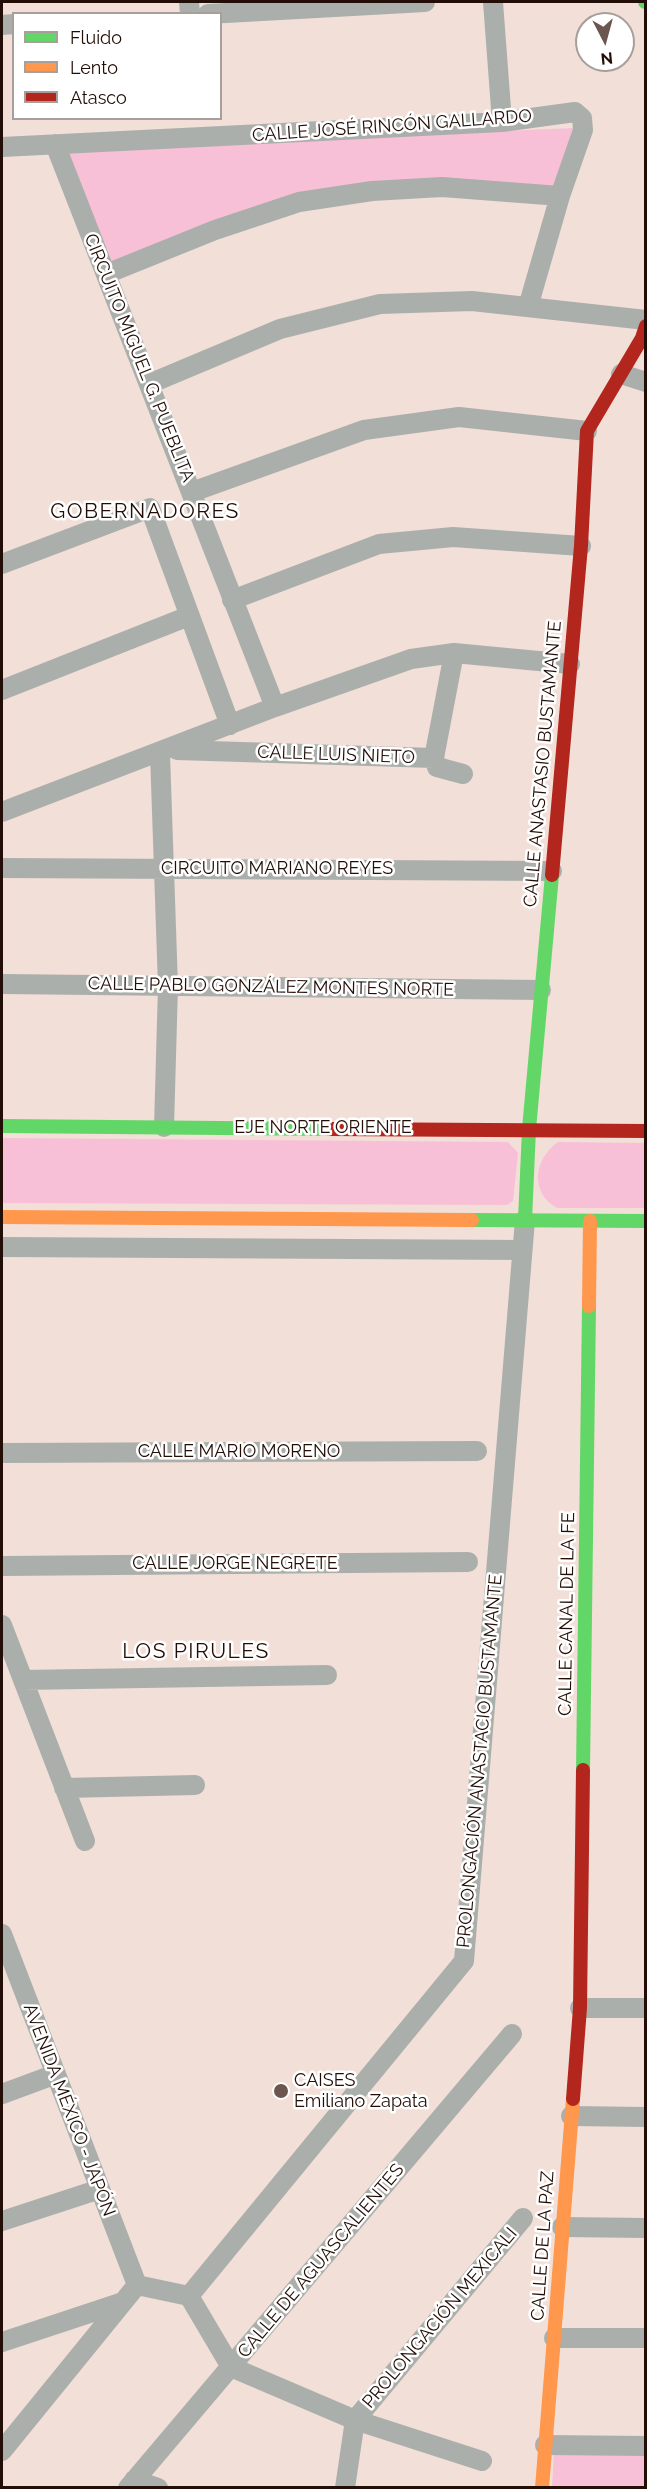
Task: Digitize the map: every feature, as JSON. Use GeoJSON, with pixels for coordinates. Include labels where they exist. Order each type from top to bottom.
{"type":"FeatureCollection","features":[{"type":"Feature","properties":{"kind":"street"},"geometry":{"type":"LineString","coordinates":[[222,13],[425,2]]}},
{"type":"Feature","properties":{"kind":"street"},"geometry":{"type":"LineString","coordinates":[[494,2],[502,122]]}},
{"type":"Feature","properties":{"kind":"street","name":"CALLE JOSÉ RINCÓN GALLARDO"},"geometry":{"type":"LineString","coordinates":[[2,147],[54,144],[193,128],[502,122],[576,112],[582,118],[583,130],[560,196],[528,307]]}},
{"type":"Feature","properties":{"kind":"street","name":"CIRCUITO MIGUEL G. PUEBLITA"},"geometry":{"type":"LineString","coordinates":[[54,144],[192,492],[231,600],[275,707]]}},
{"type":"Feature","properties":{"kind":"street"},"geometry":{"type":"LineString","coordinates":[[106,274],[215,230],[298,202],[372,191],[442,187],[560,196]]}},
{"type":"Feature","properties":{"kind":"street"},"geometry":{"type":"LineString","coordinates":[[149,384],[280,329],[380,304],[472,301],[645,320]]}},
{"type":"Feature","properties":{"kind":"street","name":"CALLE ANASTASIO BUSTAMANTE"},"geometry":{"type":"LineString","coordinates":[[525,1220],[529,1129],[581,546],[588,430],[642,338],[645,326]]}},
{"type":"Feature","properties":{"kind":"street"},"geometry":{"type":"LineString","coordinates":[[621,374],[645,382]]}},
{"type":"Feature","properties":{"kind":"street"},"geometry":{"type":"LineString","coordinates":[[192,492],[364,430],[459,417],[588,430]]}},
{"type":"Feature","properties":{"kind":"street"},"geometry":{"type":"LineString","coordinates":[[2,564],[150,508],[230,725]]}},
{"type":"Feature","properties":{"kind":"street"},"geometry":{"type":"LineString","coordinates":[[231,600],[379,544],[453,537],[581,546]]}},
{"type":"Feature","properties":{"kind":"street"},"geometry":{"type":"LineString","coordinates":[[2,690],[189,616]]}},
{"type":"Feature","properties":{"kind":"street","name":"CALLE LUIS NIETO"},"geometry":{"type":"LineString","coordinates":[[2,812],[164,752],[275,707],[411,659],[454,653],[570,664]]}},
{"type":"Feature","properties":{"kind":"street","name":"CALLE LUIS NIETO"},"geometry":{"type":"LineString","coordinates":[[164,752],[434,758],[454,653]]}},
{"type":"Feature","properties":{"kind":"street"},"geometry":{"type":"LineString","coordinates":[[164,752],[168,986],[164,1127]]}},
{"type":"Feature","properties":{"kind":"street"},"geometry":{"type":"LineString","coordinates":[[434,758],[437,767],[463,774]]}},
{"type":"Feature","properties":{"kind":"street","name":"CIRCUITO MARIANO REYES"},"geometry":{"type":"LineString","coordinates":[[2,868],[552,871]]}},
{"type":"Feature","properties":{"kind":"street","name":"CALLE PABLO GONZÁLEZ MONTES NORTE"},"geometry":{"type":"LineString","coordinates":[[2,984],[541,990]]}},
{"type":"Feature","properties":{"kind":"street","name":"EJE NORTE ORIENTE"},"geometry":{"type":"LineString","coordinates":[[2,1126],[645,1131]]}},
{"type":"Feature","properties":{"kind":"street"},"geometry":{"type":"LineString","coordinates":[[2,1217],[645,1221]]}},
{"type":"Feature","properties":{"kind":"street","name":"PROLONGACIÓN ANASTACIO BUSTAMANTE"},"geometry":{"type":"LineString","coordinates":[[189,2296],[464,1960],[525,1220]]}},
{"type":"Feature","properties":{"kind":"street","name":"CALLE CANAL DE LA FE"},"geometry":{"type":"LineString","coordinates":[[579,2008],[590,1221]]}},
{"type":"Feature","properties":{"kind":"street"},"geometry":{"type":"LineString","coordinates":[[2,1247],[522,1250]]}},
{"type":"Feature","properties":{"kind":"street","name":"CALLE MARIO MORENO"},"geometry":{"type":"LineString","coordinates":[[2,1453],[477,1451]]}},
{"type":"Feature","properties":{"kind":"street","name":"CALLE JORGE NEGRETE"},"geometry":{"type":"LineString","coordinates":[[2,1566],[468,1562]]}},
{"type":"Feature","properties":{"kind":"street"},"geometry":{"type":"LineString","coordinates":[[2,1625],[85,1841]]}},
{"type":"Feature","properties":{"kind":"street"},"geometry":{"type":"LineString","coordinates":[[23,1680],[327,1675]]}},
{"type":"Feature","properties":{"kind":"street"},"geometry":{"type":"LineString","coordinates":[[64,1788],[195,1785]]}},
{"type":"Feature","properties":{"kind":"street","name":"AVENIDA MÉXICO - JAPÓN"},"geometry":{"type":"LineString","coordinates":[[2,1934],[8,1968],[56,2074],[137,2285]]}},
{"type":"Feature","properties":{"kind":"street"},"geometry":{"type":"LineString","coordinates":[[579,2008],[645,2008]]}},
{"type":"Feature","properties":{"kind":"street","name":"CALLE DE LA PAZ"},"geometry":{"type":"LineString","coordinates":[[542,2487],[579,2008]]}},
{"type":"Feature","properties":{"kind":"street","name":"CALLE DE AGUASCALIENTES"},"geometry":{"type":"LineString","coordinates":[[131,2484],[512,2034]]}},
{"type":"Feature","properties":{"kind":"street"},"geometry":{"type":"LineString","coordinates":[[2,2094],[56,2074]]}},
{"type":"Feature","properties":{"kind":"street"},"geometry":{"type":"LineString","coordinates":[[571,2116],[645,2117]]}},
{"type":"Feature","properties":{"kind":"street"},"geometry":{"type":"LineString","coordinates":[[2,2221],[100,2189]]}},
{"type":"Feature","properties":{"kind":"street","name":"PROLONGACIÓN MEXICALI"},"geometry":{"type":"LineString","coordinates":[[345,2487],[355,2420],[523,2218]]}},
{"type":"Feature","properties":{"kind":"street"},"geometry":{"type":"LineString","coordinates":[[562,2227],[645,2228]]}},
{"type":"Feature","properties":{"kind":"street"},"geometry":{"type":"LineString","coordinates":[[2,2451],[137,2285],[189,2296],[231,2367],[355,2420],[482,2460]]}},
{"type":"Feature","properties":{"kind":"street"},"geometry":{"type":"LineString","coordinates":[[2,2342],[123,2302]]}},
{"type":"Feature","properties":{"kind":"street"},"geometry":{"type":"LineString","coordinates":[[554,2338],[645,2338]]}},
{"type":"Feature","properties":{"kind":"street"},"geometry":{"type":"LineString","coordinates":[[545,2445],[645,2446]]}},
{"type":"Feature","properties":{"kind":"street"},"geometry":{"type":"LineString","coordinates":[[131,2484],[158,2487]]}},
{"type":"Feature","properties":{"kind":"shaded area"},"geometry":{"type":"Polygon","coordinates":[[[573,128],[555,186],[435,179],[355,185],[113,265],[65,149],[573,128]]]}},
{"type":"Feature","properties":{"kind":"shaded area"},"geometry":{"type":"Polygon","coordinates":[[[2,1138],[508,1142],[518,1153],[513,1201],[507,1205],[2,1203],[2,1138]]]}},
{"type":"Feature","properties":{"kind":"shaded area"},"geometry":{"type":"Polygon","coordinates":[[[558,1142],[645,1143],[645,1208],[557,1208],[542,1193],[538,1175],[544,1157],[558,1142]]]}},
{"type":"Feature","properties":{"kind":"shaded area"},"geometry":{"type":"Polygon","coordinates":[[[554,2451],[645,2454],[645,2487],[552,2488],[554,2451]]]}},
{"type":"Feature","properties":{"kind":"traffic: fast"},"geometry":{"type":"LineString","coordinates":[[525,1220],[529,1129],[552,875]]}},
{"type":"Feature","properties":{"kind":"traffic: fast"},"geometry":{"type":"LineString","coordinates":[[2,1126],[330,1129]]}},
{"type":"Feature","properties":{"kind":"traffic: fast"},"geometry":{"type":"LineString","coordinates":[[472,1220],[646,1221]]}},
{"type":"Feature","properties":{"kind":"traffic: fast"},"geometry":{"type":"LineString","coordinates":[[583,1770],[589,1306]]}},
{"type":"Feature","properties":{"kind":"traffic: slow"},"geometry":{"type":"LineString","coordinates":[[2,1217],[472,1220]]}},
{"type":"Feature","properties":{"kind":"traffic: slow"},"geometry":{"type":"LineString","coordinates":[[589,1306],[590,1221]]}},
{"type":"Feature","properties":{"kind":"traffic: slow"},"geometry":{"type":"LineString","coordinates":[[542,2488],[573,2099]]}},
{"type":"Feature","properties":{"kind":"traffic: jam"},"geometry":{"type":"LineString","coordinates":[[552,875],[581,546],[587,431],[642,338],[646,326]]}},
{"type":"Feature","properties":{"kind":"traffic: jam"},"geometry":{"type":"LineString","coordinates":[[330,1129],[646,1131]]}},
{"type":"Feature","properties":{"kind":"traffic: jam"},"geometry":{"type":"LineString","coordinates":[[573,2099],[580,2008],[583,1770]]}},
{"type":"Feature","properties":{"kind":"place","name":"CAISES Emiliano Zapata"},"geometry":{"type":"Point","coordinates":[281,2091]}},
{"type":"Feature","properties":{"kind":"district","name":"GOBERNADORES"},"geometry":{"type":"Point","coordinates":[145,512]}},
{"type":"Feature","properties":{"kind":"district","name":"LOS PIRULES"},"geometry":{"type":"Point","coordinates":[196,1652]}}]}
